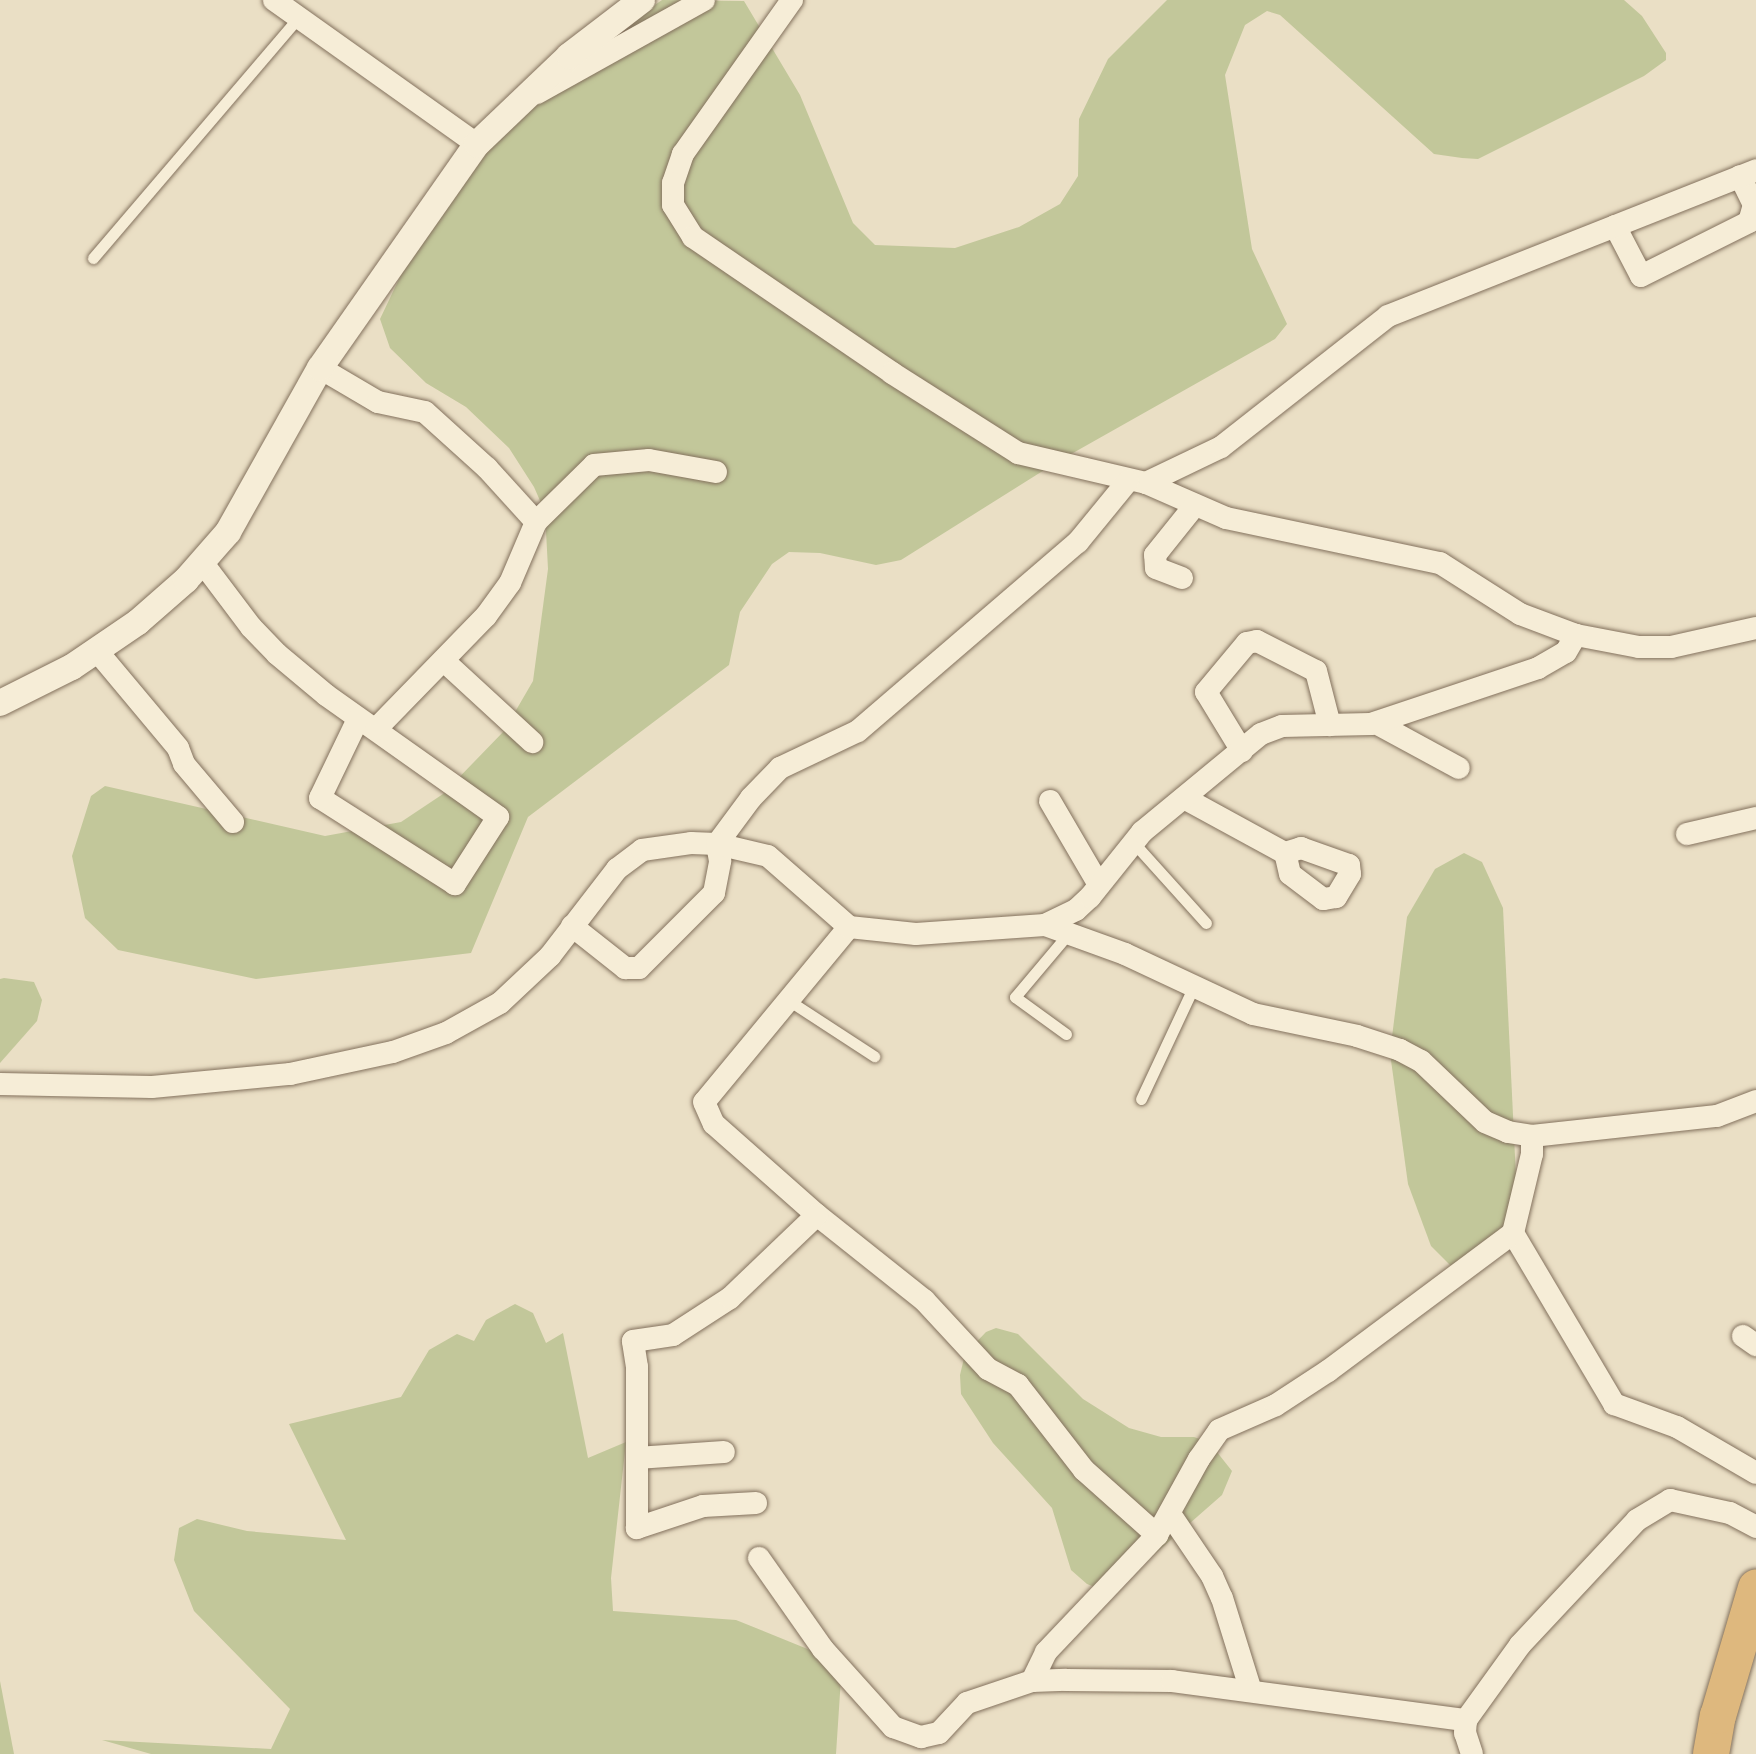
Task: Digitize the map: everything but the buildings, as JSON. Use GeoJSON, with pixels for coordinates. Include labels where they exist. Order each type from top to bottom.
{"type":"FeatureCollection","features":[{"type":"Feature","properties":{"kind":"highway"},"geometry":{"type":"LineString","coordinates":[[1711,1754],[1718,1716],[1756,1588]]}},
{"type":"Feature","properties":{"kind":"highway"},"geometry":{"type":"LineString","coordinates":[[1735,1754],[1756,1652]]}},
{"type":"Feature","properties":{"kind":"street"},"geometry":{"type":"LineString","coordinates":[[274,0],[477,144]]}},
{"type":"Feature","properties":{"kind":"street"},"geometry":{"type":"LineString","coordinates":[[0,703],[97,651],[138,622],[202,562],[228,532],[320,368],[477,144],[569,56],[642,0]]}},
{"type":"Feature","properties":{"kind":"street"},"geometry":{"type":"LineString","coordinates":[[518,102],[704,0]]}},
{"type":"Feature","properties":{"kind":"street"},"geometry":{"type":"LineString","coordinates":[[792,0],[683,154],[673,183],[673,205],[693,237],[758,284],[1018,453],[1137,482],[1226,518],[1440,563],[1520,614],[1576,635],[1639,647],[1671,647],[1756,628]]}},
{"type":"Feature","properties":{"kind":"street"},"geometry":{"type":"LineString","coordinates":[[572,926],[625,968],[639,968],[714,893],[720,861],[717,844],[751,798],[780,768],[858,731],[1078,542],[1137,482],[1221,447],[1388,316],[1748,173],[1754,205],[1749,222],[1641,276],[1615,226]]}},
{"type":"Feature","properties":{"kind":"street"},"geometry":{"type":"LineString","coordinates":[[320,368],[378,402],[425,412],[487,468],[536,522]]}},
{"type":"Feature","properties":{"kind":"street"},"geometry":{"type":"LineString","coordinates":[[202,562],[251,627],[277,654],[367,724],[498,817],[455,884],[320,798],[367,724],[444,661],[486,616],[510,583],[536,522],[594,465],[649,460],[716,472]]}},
{"type":"Feature","properties":{"kind":"street"},"geometry":{"type":"LineString","coordinates":[[1182,578],[1156,568],[1155,555],[1195,505]]}},
{"type":"Feature","properties":{"kind":"street"},"geometry":{"type":"LineString","coordinates":[[0,1084],[152,1087],[290,1074],[393,1052],[446,1033],[500,1003],[550,956],[617,869],[642,850],[691,843],[717,844],[768,856],[849,927],[916,934],[1045,925],[1076,910],[1133,842],[1261,734],[1282,726],[1376,723],[1538,668],[1566,652],[1576,635]]}},
{"type":"Feature","properties":{"kind":"street"},"geometry":{"type":"LineString","coordinates":[[1242,751],[1206,692],[1247,643],[1257,641],[1316,671],[1330,725]]}},
{"type":"Feature","properties":{"kind":"street"},"geometry":{"type":"LineString","coordinates":[[97,651],[178,748],[184,764],[233,822]]}},
{"type":"Feature","properties":{"kind":"street"},"geometry":{"type":"LineString","coordinates":[[444,661],[532,742]]}},
{"type":"Feature","properties":{"kind":"street"},"geometry":{"type":"LineString","coordinates":[[1376,723],[1459,768]]}},
{"type":"Feature","properties":{"kind":"street"},"geometry":{"type":"LineString","coordinates":[[1184,798],[1285,853]]}},
{"type":"Feature","properties":{"kind":"street"},"geometry":{"type":"LineString","coordinates":[[1050,801],[1099,885]]}},
{"type":"Feature","properties":{"kind":"street"},"geometry":{"type":"LineString","coordinates":[[1687,834],[1756,818]]}},
{"type":"Feature","properties":{"kind":"street"},"geometry":{"type":"LineString","coordinates":[[1045,925],[1125,954],[1253,1014],[1357,1036],[1400,1050],[1421,1061],[1485,1122],[1508,1132],[1532,1136],[1717,1116],[1756,1101]]}},
{"type":"Feature","properties":{"kind":"street"},"geometry":{"type":"LineString","coordinates":[[849,927],[704,1102],[714,1124],[817,1215],[924,1300],[988,1369],[1018,1385],[1084,1470],[1157,1535]]}},
{"type":"Feature","properties":{"kind":"street"},"geometry":{"type":"LineString","coordinates":[[1032,1681],[1046,1652],[1157,1535],[1199,1459],[1219,1430],[1276,1405],[1328,1371],[1513,1233],[1532,1154],[1532,1136]]}},
{"type":"Feature","properties":{"kind":"street"},"geometry":{"type":"LineString","coordinates":[[756,1503],[703,1506],[637,1528],[633,1341],[673,1335],[730,1298],[817,1215]]}},
{"type":"Feature","properties":{"kind":"street"},"geometry":{"type":"LineString","coordinates":[[1513,1233],[1614,1404],[1677,1427],[1756,1473]]}},
{"type":"Feature","properties":{"kind":"street"},"geometry":{"type":"LineString","coordinates":[[637,1458],[724,1452]]}},
{"type":"Feature","properties":{"kind":"street"},"geometry":{"type":"LineString","coordinates":[[1472,1754],[1465,1733],[1466,1720],[1520,1645],[1651,1509],[1670,1500],[1692,1502],[1730,1513],[1756,1527]]}},
{"type":"Feature","properties":{"kind":"street"},"geometry":{"type":"LineString","coordinates":[[1170,1514],[1212,1576],[1251,1691]]}},
{"type":"Feature","properties":{"kind":"street"},"geometry":{"type":"LineString","coordinates":[[759,1558],[823,1649],[893,1727],[921,1737],[929,1744],[967,1703],[1032,1681],[1172,1681],[1466,1720]]}},
{"type":"Feature","properties":{"kind":"lane"},"geometry":{"type":"LineString","coordinates":[[93,258],[299,17]]}},
{"type":"Feature","properties":{"kind":"lane"},"geometry":{"type":"LineString","coordinates":[[1133,842],[1206,923]]}},
{"type":"Feature","properties":{"kind":"lane"},"geometry":{"type":"LineString","coordinates":[[1066,1034],[1015,997],[1068,933]]}},
{"type":"Feature","properties":{"kind":"lane"},"geometry":{"type":"LineString","coordinates":[[1141,1099],[1193,988]]}},
{"type":"Feature","properties":{"kind":"lane"},"geometry":{"type":"LineString","coordinates":[[788,1000],[874,1056]]}},
{"type":"Feature","properties":{"kind":"green space"},"geometry":{"type":"Polygon","coordinates":[[[662,0],[744,1],[800,95],[853,223],[875,245],[955,248],[1019,227],[1060,204],[1078,176],[1079,119],[1108,59],[1167,0],[1624,0],[1642,16],[1666,53],[1666,60],[1644,76],[1478,159],[1462,158],[1434,154],[1280,15],[1267,11],[1245,25],[1225,75],[1252,249],[1287,324],[1275,339],[1057,462],[901,560],[876,565],[820,553],[789,552],[772,564],[740,612],[729,665],[528,817],[471,953],[256,979],[118,950],[85,918],[72,856],[91,796],[105,786],[325,836],[401,822],[443,794],[504,731],[533,681],[548,569],[545,512],[534,487],[509,448],[466,407],[426,383],[390,348],[380,319],[437,199],[603,41],[662,0]]]}},
{"type":"Feature","properties":{"kind":"green space"},"geometry":{"type":"Polygon","coordinates":[[[1464,853],[1482,862],[1503,908],[1517,1198],[1498,1240],[1451,1266],[1431,1246],[1408,1184],[1390,1053],[1407,917],[1435,869],[1464,853]]]}},
{"type":"Feature","properties":{"kind":"green space"},"geometry":{"type":"Polygon","coordinates":[[[0,979],[34,982],[42,1000],[37,1021],[0,1063],[0,979]]]}},
{"type":"Feature","properties":{"kind":"green space"},"geometry":{"type":"Polygon","coordinates":[[[515,1304],[533,1313],[546,1343],[563,1333],[588,1458],[626,1442],[611,1578],[613,1611],[736,1620],[842,1663],[836,1754],[151,1754],[102,1740],[271,1749],[290,1709],[194,1611],[174,1560],[179,1528],[197,1519],[247,1531],[346,1540],[289,1424],[401,1397],[429,1350],[457,1334],[474,1341],[486,1320],[515,1304]]]}},
{"type":"Feature","properties":{"kind":"green space"},"geometry":{"type":"Polygon","coordinates":[[[996,1328],[1018,1334],[1083,1399],[1129,1428],[1161,1437],[1194,1437],[1209,1442],[1232,1471],[1222,1495],[1116,1588],[1102,1590],[1087,1584],[1071,1570],[1052,1508],[993,1443],[961,1394],[960,1375],[965,1354],[986,1332],[996,1328]]]}},
{"type":"Feature","properties":{"kind":"green space"},"geometry":{"type":"Polygon","coordinates":[[[0,1681],[14,1754],[0,1754],[0,1681]]]}}]}
